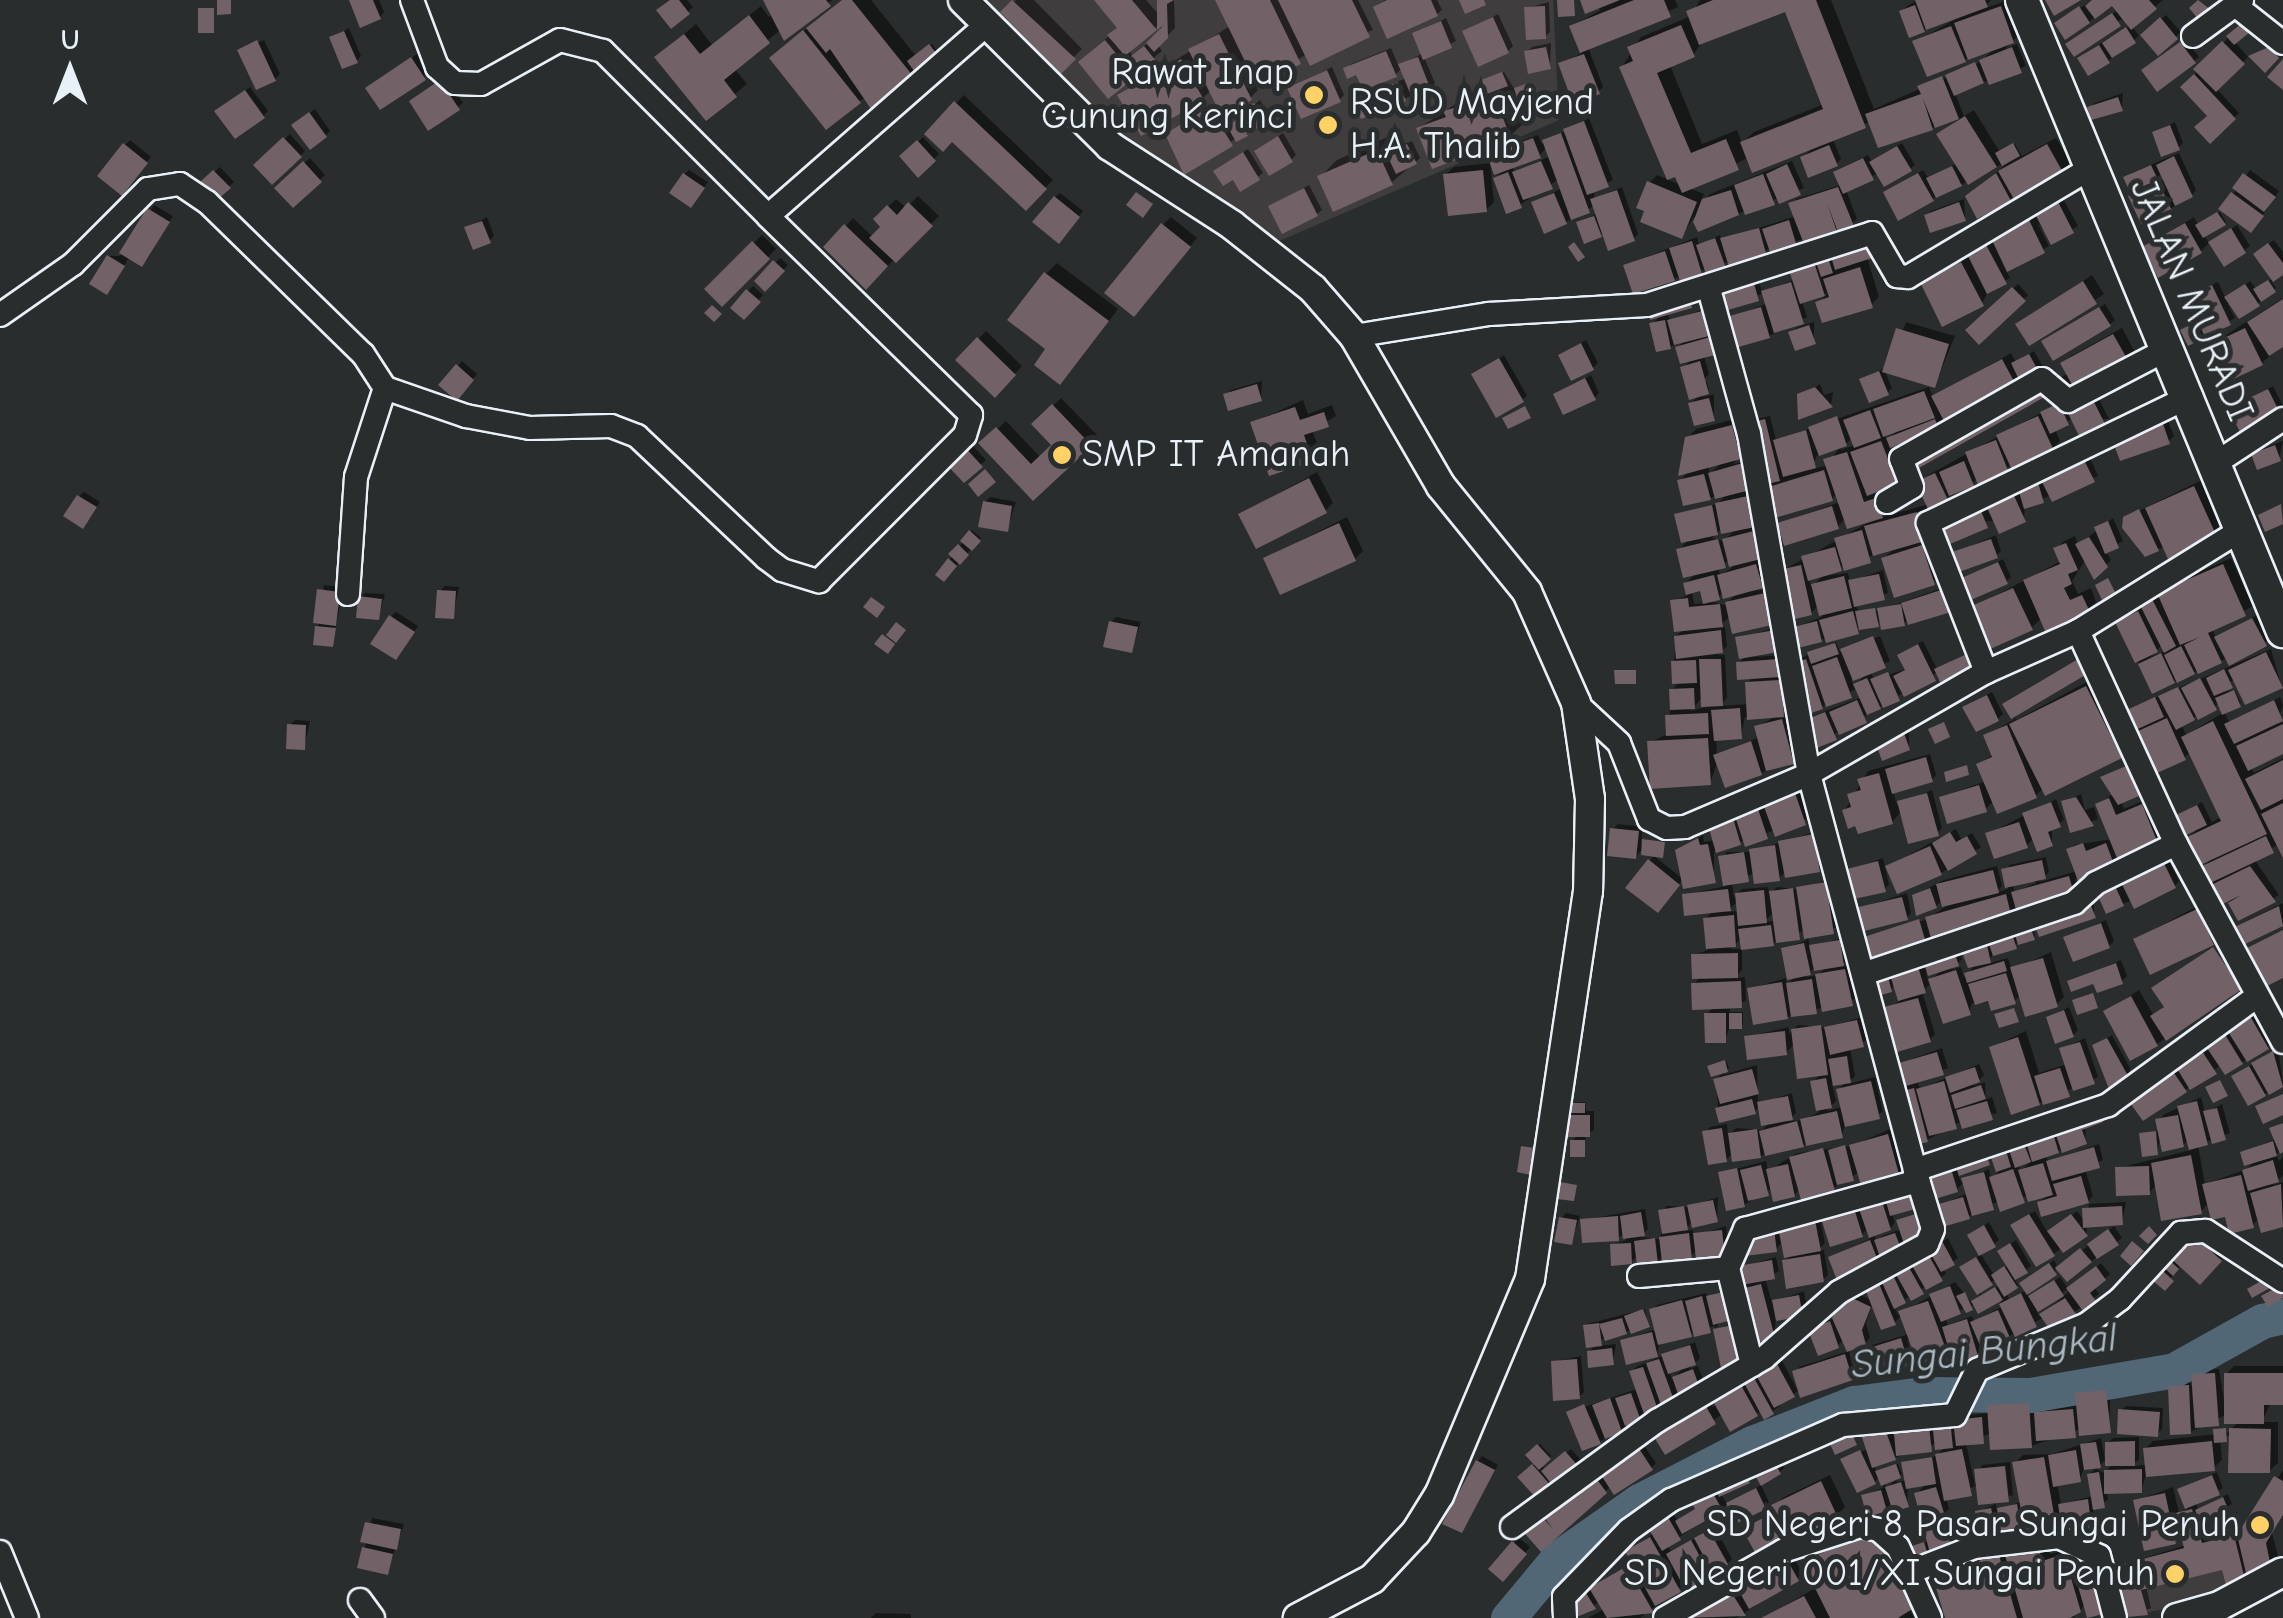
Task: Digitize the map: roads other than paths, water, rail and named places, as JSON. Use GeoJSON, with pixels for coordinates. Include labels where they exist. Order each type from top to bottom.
{"type":"FeatureCollection","features":[{"type":"Feature","properties":{"kind":"highway","name":"JALAN MURADI"},"geometry":{"type":"LineString","coordinates":[[2022,0],[2190,396],[2283,632]]}},
{"type":"Feature","properties":{"kind":"main road"},"geometry":{"type":"LineString","coordinates":[[963,0],[1110,146],[1232,225],[1313,290],[1354,336],[1441,486],[1527,592],[1576,702],[1590,798],[1588,892],[1530,1279],[1446,1480],[1416,1532],[1372,1579],[1298,1618]]}},
{"type":"Feature","properties":{"kind":"main road"},"geometry":{"type":"LineString","coordinates":[[2177,1618],[2219,1606],[2283,1572]]}},
{"type":"Feature","properties":{"kind":"main road"},"geometry":{"type":"LineString","coordinates":[[2232,1618],[2283,1595]]}},
{"type":"Feature","properties":{"kind":"street"},"geometry":{"type":"LineString","coordinates":[[0,314],[73,264],[148,189],[172,182],[207,202],[363,354],[385,388],[432,408],[530,428],[611,426],[637,436],[766,558],[782,570],[819,581],[965,435],[972,415],[603,51],[560,40],[481,84],[455,84],[438,66],[412,0]]}},
{"type":"Feature","properties":{"kind":"street"},"geometry":{"type":"LineString","coordinates":[[2193,36],[2239,2],[2283,43]]}},
{"type":"Feature","properties":{"kind":"street"},"geometry":{"type":"LineString","coordinates":[[768,216],[985,26]]}},
{"type":"Feature","properties":{"kind":"street"},"geometry":{"type":"LineString","coordinates":[[1354,336],[1489,314],[1646,305],[1709,289],[1872,233],[1897,276],[1908,277],[2091,168]]}},
{"type":"Feature","properties":{"kind":"street"},"geometry":{"type":"LineString","coordinates":[[1512,1527],[1658,1421],[1752,1365],[1839,1292],[1930,1241],[1917,1175],[1809,774],[1749,434],[1709,289]]}},
{"type":"Feature","properties":{"kind":"street"},"geometry":{"type":"LineString","coordinates":[[1886,502],[1912,487],[1901,460],[2042,380],[2068,401],[2170,348]]}},
{"type":"Feature","properties":{"kind":"street"},"geometry":{"type":"LineString","coordinates":[[348,594],[356,477],[385,388]]}},
{"type":"Feature","properties":{"kind":"street"},"geometry":{"type":"LineString","coordinates":[[1986,672],[1928,523],[2190,396]]}},
{"type":"Feature","properties":{"kind":"street"},"geometry":{"type":"LineString","coordinates":[[2216,463],[2283,419]]}},
{"type":"Feature","properties":{"kind":"street"},"geometry":{"type":"LineString","coordinates":[[1576,702],[1619,743],[1656,825],[1685,827],[1809,774],[1986,672],[2078,631],[2241,530]]}},
{"type":"Feature","properties":{"kind":"street"},"geometry":{"type":"LineString","coordinates":[[2078,631],[2176,844],[2283,1042]]}},
{"type":"Feature","properties":{"kind":"street"},"geometry":{"type":"LineString","coordinates":[[1862,974],[2074,904],[2096,884],[2176,844]]}},
{"type":"Feature","properties":{"kind":"street"},"geometry":{"type":"LineString","coordinates":[[1752,1365],[1728,1268],[1745,1229],[1917,1175],[2108,1105],[2256,997]]}},
{"type":"Feature","properties":{"kind":"street"},"geometry":{"type":"LineString","coordinates":[[1564,1618],[1564,1597],[1629,1530],[1671,1500],[1843,1425],[1957,1414],[1970,1380],[1982,1366],[2065,1335],[2104,1312],[2188,1230],[2206,1232],[2283,1282]]}},
{"type":"Feature","properties":{"kind":"street"},"geometry":{"type":"LineString","coordinates":[[1638,1276],[1728,1268]]}},
{"type":"Feature","properties":{"kind":"street"},"geometry":{"type":"LineString","coordinates":[[1665,1618],[1730,1577],[1845,1529],[1879,1530],[1898,1547],[1930,1618]]}},
{"type":"Feature","properties":{"kind":"street"},"geometry":{"type":"LineString","coordinates":[[1910,1572],[1974,1547],[2059,1537],[2099,1556],[2115,1618]]}},
{"type":"Feature","properties":{"kind":"street"},"geometry":{"type":"LineString","coordinates":[[0,1552],[27,1618]]}},
{"type":"Feature","properties":{"kind":"waterway","name":"Sungai Bungkal"},"geometry":{"type":"LineString","coordinates":[[1508,1618],[1558,1558],[1639,1501],[1752,1443],[1854,1403],[1924,1394],[2030,1395],[2174,1370],[2262,1321],[2283,1316]]}},
{"type":"Feature","properties":{"kind":"place","name":"Rawat Inap Gunung Kerinci"},"geometry":{"type":"Point","coordinates":[1314,95]}},
{"type":"Feature","properties":{"kind":"place","name":"RSUD Mayjend H.A. Thalib"},"geometry":{"type":"Point","coordinates":[1328,125]}},
{"type":"Feature","properties":{"kind":"place","name":"SMP IT Amanah"},"geometry":{"type":"Point","coordinates":[1062,455]}},
{"type":"Feature","properties":{"kind":"place","name":"SD Negeri 8 Pasar Sungai Penuh"},"geometry":{"type":"Point","coordinates":[2260,1525]}},
{"type":"Feature","properties":{"kind":"place","name":"SD Negeri 001/XI Sungai Penuh"},"geometry":{"type":"Point","coordinates":[2175,1574]}}]}
